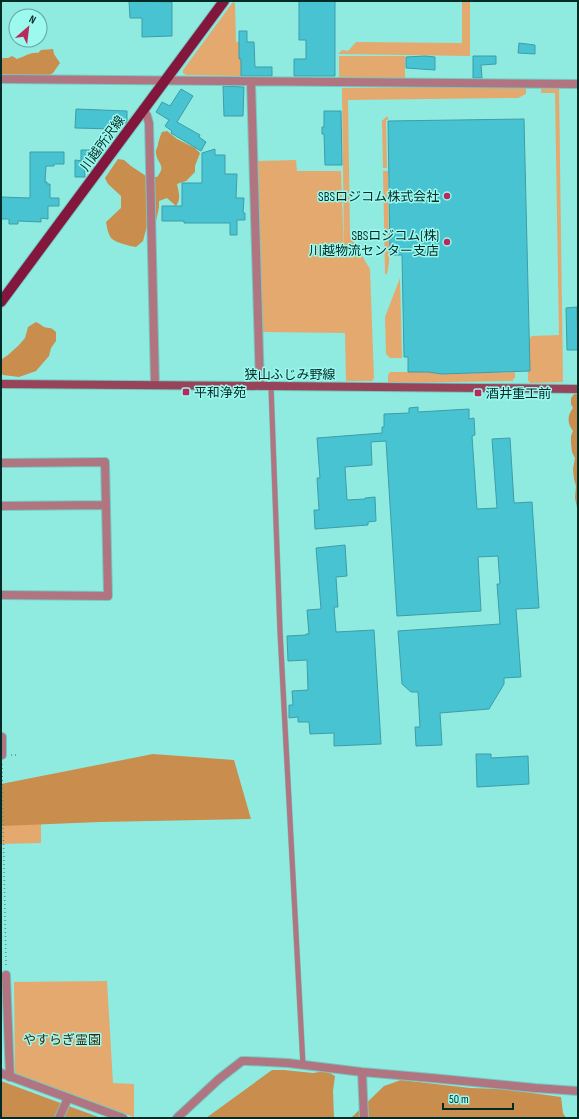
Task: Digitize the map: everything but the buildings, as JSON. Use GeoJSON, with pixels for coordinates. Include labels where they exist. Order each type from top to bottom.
{"type":"FeatureCollection","features":[{"type":"Feature","properties":{"kind":"main road","name":"川越所沢線"},"geometry":{"type":"LineString","coordinates":[[1,302],[224,1]]}},
{"type":"Feature","properties":{"kind":"main road","name":"狭山ふじみ野線"},"geometry":{"type":"LineString","coordinates":[[1,384],[578,389]]}},
{"type":"Feature","properties":{"kind":"street"},"geometry":{"type":"LineString","coordinates":[[1,79],[578,84]]}},
{"type":"Feature","properties":{"kind":"street"},"geometry":{"type":"LineString","coordinates":[[251,82],[260,386]]}},
{"type":"Feature","properties":{"kind":"street"},"geometry":{"type":"LineString","coordinates":[[144,109],[149,123],[154,385]]}},
{"type":"Feature","properties":{"kind":"street"},"geometry":{"type":"LineString","coordinates":[[1,463],[106,462],[108,596],[1,595]]}},
{"type":"Feature","properties":{"kind":"street"},"geometry":{"type":"LineString","coordinates":[[1,506],[106,505]]}},
{"type":"Feature","properties":{"kind":"street"},"geometry":{"type":"LineString","coordinates":[[2,737],[2,755]]}},
{"type":"Feature","properties":{"kind":"street"},"geometry":{"type":"LineString","coordinates":[[6,975],[10,1077]]}},
{"type":"Feature","properties":{"kind":"street"},"geometry":{"type":"LineString","coordinates":[[180,1117],[219,1080],[242,1062],[247,1060],[288,1063],[362,1072],[578,1091]]}},
{"type":"Feature","properties":{"kind":"street"},"geometry":{"type":"LineString","coordinates":[[362,1072],[364,1118]]}},
{"type":"Feature","properties":{"kind":"street"},"geometry":{"type":"LineString","coordinates":[[1,1073],[123,1118]]}},
{"type":"Feature","properties":{"kind":"street"},"geometry":{"type":"LineString","coordinates":[[59,1118],[68,1098]]}},
{"type":"Feature","properties":{"kind":"lane"},"geometry":{"type":"LineString","coordinates":[[271,386],[280,631],[304,1065]]}},
{"type":"Feature","properties":{"kind":"path"},"geometry":{"type":"LineString","coordinates":[[2,755],[6,975]]}},
{"type":"Feature","properties":{"kind":"green space"},"geometry":{"type":"Polygon","coordinates":[[[462,1],[470,1],[470,56],[338,54],[342,50],[348,51],[356,42],[462,43],[462,1]]]}},
{"type":"Feature","properties":{"kind":"green space"},"geometry":{"type":"Polygon","coordinates":[[[233,2],[235,3],[236,42],[241,42],[241,76],[186,75],[183,73],[183,70],[233,2]]]}},
{"type":"Feature","properties":{"kind":"green space"},"geometry":{"type":"Polygon","coordinates":[[[339,56],[405,56],[405,81],[339,80],[339,56]]]}},
{"type":"Feature","properties":{"kind":"green space"},"geometry":{"type":"Polygon","coordinates":[[[526,86],[526,94],[518,98],[348,100],[350,236],[370,269],[374,378],[372,381],[346,381],[345,333],[262,332],[258,161],[296,160],[297,171],[341,171],[344,254],[342,88],[526,86]]]}},
{"type":"Feature","properties":{"kind":"green space"},"geometry":{"type":"Polygon","coordinates":[[[543,87],[559,87],[563,382],[530,383],[528,380],[527,341],[532,336],[559,335],[555,93],[541,93],[541,89],[543,87]]]}},
{"type":"Feature","properties":{"kind":"green space"},"geometry":{"type":"Polygon","coordinates":[[[388,117],[388,120],[386,120],[387,168],[383,168],[382,121],[388,117]]]}},
{"type":"Feature","properties":{"kind":"green space"},"geometry":{"type":"Polygon","coordinates":[[[383,171],[388,171],[389,263],[387,274],[385,274],[383,171]]]}},
{"type":"Feature","properties":{"kind":"green space"},"geometry":{"type":"Polygon","coordinates":[[[400,278],[402,358],[390,358],[386,354],[385,317],[400,278]]]}},
{"type":"Feature","properties":{"kind":"green space"},"geometry":{"type":"Polygon","coordinates":[[[390,372],[428,372],[442,374],[515,372],[515,378],[513,381],[388,383],[388,375],[390,372]]]}},
{"type":"Feature","properties":{"kind":"green space"},"geometry":{"type":"Polygon","coordinates":[[[41,818],[41,843],[1,844],[1,819],[41,818]]]}},
{"type":"Feature","properties":{"kind":"green space","name":"やすらぎ霊園"},"geometry":{"type":"Polygon","coordinates":[[[107,981],[113,1083],[134,1084],[134,1117],[15,1074],[14,982],[107,981]]]}},
{"type":"Feature","properties":{"kind":"shaded area"},"geometry":{"type":"Polygon","coordinates":[[[53,49],[54,54],[60,63],[53,73],[46,77],[1,76],[1,60],[3,58],[12,56],[17,59],[30,54],[38,53],[41,50],[53,49]]]}},
{"type":"Feature","properties":{"kind":"shaded area"},"geometry":{"type":"Polygon","coordinates":[[[167,131],[177,139],[195,148],[200,153],[195,166],[195,172],[186,181],[177,184],[179,198],[176,206],[167,198],[159,201],[156,221],[147,226],[143,241],[136,247],[123,244],[111,238],[108,230],[106,222],[121,208],[121,196],[108,184],[105,178],[118,159],[124,160],[146,176],[157,177],[160,173],[161,166],[156,155],[156,150],[162,132],[167,131]]]}},
{"type":"Feature","properties":{"kind":"shaded area"},"geometry":{"type":"Polygon","coordinates":[[[36,322],[44,327],[51,328],[56,332],[56,341],[51,348],[49,356],[36,371],[19,377],[3,375],[1,372],[2,359],[19,345],[25,338],[28,327],[36,322]]]}},
{"type":"Feature","properties":{"kind":"shaded area"},"geometry":{"type":"Polygon","coordinates":[[[575,393],[578,393],[578,512],[575,498],[576,486],[573,469],[575,458],[572,452],[571,443],[573,431],[568,420],[573,408],[571,398],[575,393]]]}},
{"type":"Feature","properties":{"kind":"shaded area"},"geometry":{"type":"Polygon","coordinates":[[[153,754],[234,760],[251,819],[100,822],[1,826],[1,784],[153,754]]]}},
{"type":"Feature","properties":{"kind":"shaded area"},"geometry":{"type":"Polygon","coordinates":[[[272,1070],[313,1073],[326,1071],[335,1076],[333,1091],[334,1118],[206,1118],[272,1070]]]}},
{"type":"Feature","properties":{"kind":"shaded area"},"geometry":{"type":"Polygon","coordinates":[[[401,1080],[470,1088],[503,1089],[561,1097],[563,1113],[566,1118],[351,1118],[384,1086],[401,1080]]]}},
{"type":"Feature","properties":{"kind":"shaded area"},"geometry":{"type":"Polygon","coordinates":[[[1,1081],[101,1118],[1,1118],[1,1081]]]}},
{"type":"Feature","properties":{"kind":"place","name":"SBSロジコム株式会社"},"geometry":{"type":"Point","coordinates":[447,196]}},
{"type":"Feature","properties":{"kind":"place","name":"SBSロジコム(株) 川越物流センター支店"},"geometry":{"type":"Point","coordinates":[447,242]}},
{"type":"Feature","properties":{"kind":"place","name":"平和浄苑"},"geometry":{"type":"Point","coordinates":[186,392]}},
{"type":"Feature","properties":{"kind":"place","name":"酒井重工前"},"geometry":{"type":"Point","coordinates":[478,393]}}]}
